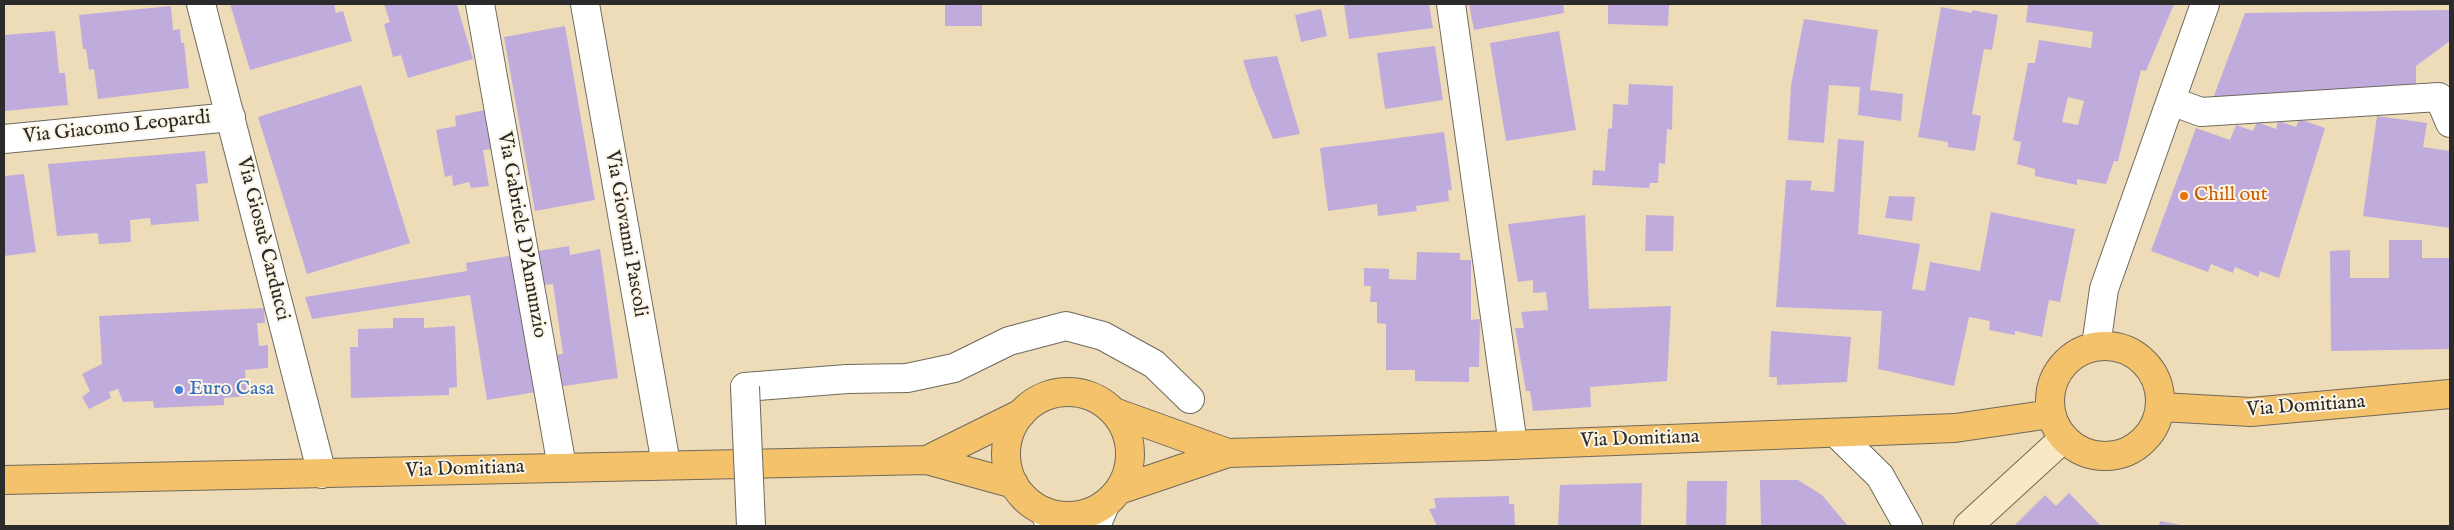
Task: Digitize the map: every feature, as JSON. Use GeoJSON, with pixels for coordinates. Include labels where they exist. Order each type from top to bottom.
{"type":"FeatureCollection","features":[{"type":"Feature","properties":{"kind":"main road"},"geometry":{"type":"LineString","coordinates":[[2113,345],[2130,350],[2144,360],[2154,373],[2160,390],[2161,407],[2156,422],[2148,436],[2137,447],[2122,454],[2090,455],[2076,448],[2064,438],[2051,414],[2050,395],[2054,378],[2064,363],[2071,357],[2078,352],[2096,346],[2113,345]]}},
{"type":"Feature","properties":{"kind":"main road"},"geometry":{"type":"LineString","coordinates":[[1078,392],[1098,399],[1114,412],[1126,429],[1131,450],[1128,470],[1107,507],[1086,514],[1047,519],[1027,500],[1014,484],[1007,466],[1006,447],[1012,429],[1022,413],[1038,400],[1064,393],[1078,392]]}},
{"type":"Feature","properties":{"kind":"main road","name":"Via Domitiana"},"geometry":{"type":"LineString","coordinates":[[2161,407],[2251,412],[2374,403],[2450,394]]}},
{"type":"Feature","properties":{"kind":"main road","name":"Via Domitiana"},"geometry":{"type":"LineString","coordinates":[[1114,412],[1228,454]]}},
{"type":"Feature","properties":{"kind":"main road","name":"Via Domitiana"},"geometry":{"type":"LineString","coordinates":[[927,460],[1022,413]]}},
{"type":"Feature","properties":{"kind":"main road","name":"Via Domitiana"},"geometry":{"type":"LineString","coordinates":[[1107,507],[1228,454],[1955,428],[2051,414]]}},
{"type":"Feature","properties":{"kind":"main road","name":"Via Domitiana"},"geometry":{"type":"LineString","coordinates":[[4,480],[322,474],[666,464],[927,460],[1014,484]]}},
{"type":"Feature","properties":{"kind":"street","name":"Via Giosuè Carducci"},"geometry":{"type":"LineString","coordinates":[[202,4],[322,474]]}},
{"type":"Feature","properties":{"kind":"street","name":"Via Gabriele D'Annunzio"},"geometry":{"type":"LineString","coordinates":[[480,4],[562,467]]}},
{"type":"Feature","properties":{"kind":"street","name":"Via Giovanni Pascoli"},"geometry":{"type":"LineString","coordinates":[[585,4],[666,464]]}},
{"type":"Feature","properties":{"kind":"street"},"geometry":{"type":"LineString","coordinates":[[1451,4],[1513,445]]}},
{"type":"Feature","properties":{"kind":"street"},"geometry":{"type":"LineString","coordinates":[[2096,346],[2104,289],[2205,4]]}},
{"type":"Feature","properties":{"kind":"street"},"geometry":{"type":"LineString","coordinates":[[2171,101],[2201,112],[2439,98],[2450,123]]}},
{"type":"Feature","properties":{"kind":"street","name":"Via Giacomo Leopardi"},"geometry":{"type":"LineString","coordinates":[[4,139],[231,117]]}},
{"type":"Feature","properties":{"kind":"street"},"geometry":{"type":"LineString","coordinates":[[751,526],[745,387],[846,379],[907,378],[954,368],[1009,341],[1066,326],[1103,336],[1154,364],[1190,399]]}},
{"type":"Feature","properties":{"kind":"street"},"geometry":{"type":"LineString","coordinates":[[1836,433],[1880,476],[1908,526]]}},
{"type":"Feature","properties":{"kind":"street"},"geometry":{"type":"LineString","coordinates":[[1968,526],[2064,438]]}},
{"type":"Feature","properties":{"kind":"building"},"geometry":{"type":"Polygon","coordinates":[[[230,4],[334,4],[336,13],[343,11],[352,41],[250,70],[230,4]]]}},
{"type":"Feature","properties":{"kind":"building"},"geometry":{"type":"Polygon","coordinates":[[[384,4],[460,4],[457,5],[473,59],[408,78],[401,55],[393,57],[384,24],[390,22],[384,4]]]}},
{"type":"Feature","properties":{"kind":"building"},"geometry":{"type":"Polygon","coordinates":[[[945,4],[982,4],[982,26],[945,26],[945,4]]]}},
{"type":"Feature","properties":{"kind":"building"},"geometry":{"type":"Polygon","coordinates":[[[1344,4],[1429,4],[1433,28],[1349,39],[1344,4]]]}},
{"type":"Feature","properties":{"kind":"building"},"geometry":{"type":"Polygon","coordinates":[[[1469,4],[1563,4],[1564,13],[1474,30],[1469,4]]]}},
{"type":"Feature","properties":{"kind":"building"},"geometry":{"type":"Polygon","coordinates":[[[1608,4],[1669,4],[1668,26],[1608,24],[1608,4]]]}},
{"type":"Feature","properties":{"kind":"building"},"geometry":{"type":"Polygon","coordinates":[[[2028,4],[2174,4],[2146,71],[2141,70],[2118,161],[2114,161],[2106,184],[2077,179],[2077,185],[2035,176],[2035,169],[2017,164],[2021,142],[2013,140],[2028,63],[2035,63],[2039,40],[2091,48],[2093,32],[2026,22],[2028,4]],[[2068,97],[2062,122],[2078,125],[2084,101],[2068,97]]]}},
{"type":"Feature","properties":{"kind":"building"},"geometry":{"type":"Polygon","coordinates":[[[171,6],[173,30],[180,29],[181,43],[184,43],[189,88],[98,99],[94,69],[89,70],[86,49],[83,49],[79,15],[171,6]]]}},
{"type":"Feature","properties":{"kind":"building"},"geometry":{"type":"Polygon","coordinates":[[[1941,7],[1972,13],[1972,10],[1998,15],[1992,50],[1984,49],[1972,114],[1981,116],[1975,151],[1948,147],[1948,142],[1918,137],[1941,7]]]}},
{"type":"Feature","properties":{"kind":"building"},"geometry":{"type":"Polygon","coordinates":[[[1321,9],[1327,36],[1301,42],[1295,15],[1321,9]]]}},
{"type":"Feature","properties":{"kind":"building"},"geometry":{"type":"Polygon","coordinates":[[[2450,10],[2450,41],[2416,66],[2416,87],[2212,101],[2245,13],[2450,10]]]}},
{"type":"Feature","properties":{"kind":"building"},"geometry":{"type":"Polygon","coordinates":[[[1804,19],[1878,30],[1870,90],[1903,94],[1901,121],[1858,115],[1860,87],[1829,85],[1824,143],[1788,140],[1791,85],[1804,19]]]}},
{"type":"Feature","properties":{"kind":"building"},"geometry":{"type":"Polygon","coordinates":[[[565,26],[595,200],[535,211],[504,37],[565,26]]]}},
{"type":"Feature","properties":{"kind":"building"},"geometry":{"type":"Polygon","coordinates":[[[55,31],[59,73],[65,73],[68,105],[4,111],[4,35],[55,31]]]}},
{"type":"Feature","properties":{"kind":"building"},"geometry":{"type":"Polygon","coordinates":[[[1559,31],[1576,130],[1506,141],[1490,43],[1559,31]]]}},
{"type":"Feature","properties":{"kind":"building"},"geometry":{"type":"Polygon","coordinates":[[[1435,46],[1443,100],[1385,109],[1377,53],[1435,46]]]}},
{"type":"Feature","properties":{"kind":"building"},"geometry":{"type":"Polygon","coordinates":[[[1277,56],[1300,134],[1273,139],[1252,88],[1243,60],[1277,56]]]}},
{"type":"Feature","properties":{"kind":"building"},"geometry":{"type":"Polygon","coordinates":[[[1629,84],[1673,86],[1672,130],[1667,129],[1665,164],[1659,163],[1658,183],[1650,183],[1649,188],[1592,185],[1593,170],[1605,171],[1608,129],[1612,128],[1613,104],[1628,105],[1629,84]]]}},
{"type":"Feature","properties":{"kind":"building"},"geometry":{"type":"Polygon","coordinates":[[[361,85],[410,243],[307,274],[258,117],[361,85]]]}},
{"type":"Feature","properties":{"kind":"building"},"geometry":{"type":"Polygon","coordinates":[[[485,110],[492,149],[483,150],[489,186],[471,188],[469,182],[453,186],[452,175],[445,177],[436,130],[456,126],[455,116],[485,110]]]}},
{"type":"Feature","properties":{"kind":"building"},"geometry":{"type":"Polygon","coordinates":[[[2377,116],[2427,123],[2423,147],[2450,151],[2450,228],[2363,216],[2377,116]]]}},
{"type":"Feature","properties":{"kind":"building"},"geometry":{"type":"Polygon","coordinates":[[[2299,119],[2325,128],[2279,278],[2260,271],[2258,277],[2235,267],[2233,273],[2211,264],[2208,272],[2151,251],[2196,128],[2230,140],[2236,125],[2253,131],[2257,122],[2276,129],[2278,121],[2296,127],[2299,119]]]}},
{"type":"Feature","properties":{"kind":"building"},"geometry":{"type":"Polygon","coordinates":[[[1444,132],[1452,190],[1448,190],[1449,201],[1416,206],[1417,211],[1378,216],[1377,204],[1328,211],[1320,148],[1444,132]]]}},
{"type":"Feature","properties":{"kind":"building"},"geometry":{"type":"Polygon","coordinates":[[[1838,139],[1864,141],[1858,234],[1920,244],[1912,289],[1925,291],[1930,262],[1980,271],[1991,212],[2075,229],[2060,302],[2049,300],[2042,337],[2015,331],[2015,335],[1989,330],[1990,321],[1969,317],[1954,386],[1878,369],[1882,311],[1776,307],[1786,180],[1812,181],[1810,190],[1834,192],[1838,139]]]}},
{"type":"Feature","properties":{"kind":"building"},"geometry":{"type":"Polygon","coordinates":[[[205,151],[208,183],[196,184],[199,221],[151,225],[150,218],[130,220],[131,242],[99,244],[98,233],[57,236],[48,164],[205,151]]]}},
{"type":"Feature","properties":{"kind":"building"},"geometry":{"type":"Polygon","coordinates":[[[24,174],[36,252],[4,256],[4,176],[24,174]]]}},
{"type":"Feature","properties":{"kind":"building"},"geometry":{"type":"Polygon","coordinates":[[[1889,196],[1915,197],[1912,221],[1885,218],[1889,196]]]}},
{"type":"Feature","properties":{"kind":"building"},"geometry":{"type":"Polygon","coordinates":[[[1585,215],[1589,309],[1671,306],[1667,381],[1590,387],[1591,407],[1533,411],[1530,391],[1526,391],[1515,328],[1524,328],[1521,312],[1548,310],[1546,292],[1533,293],[1533,280],[1518,282],[1508,224],[1585,215]]]}},
{"type":"Feature","properties":{"kind":"building"},"geometry":{"type":"Polygon","coordinates":[[[1646,215],[1674,216],[1673,251],[1645,251],[1646,215]]]}},
{"type":"Feature","properties":{"kind":"building"},"geometry":{"type":"Polygon","coordinates":[[[2389,240],[2422,240],[2422,258],[2450,258],[2450,349],[2331,351],[2330,251],[2350,250],[2350,278],[2389,278],[2389,240]]]}},
{"type":"Feature","properties":{"kind":"building"},"geometry":{"type":"Polygon","coordinates":[[[569,246],[570,255],[600,249],[618,378],[558,387],[554,355],[563,354],[553,284],[543,285],[538,251],[569,246]]]}},
{"type":"Feature","properties":{"kind":"building"},"geometry":{"type":"Polygon","coordinates":[[[1417,252],[1460,253],[1460,260],[1471,260],[1471,320],[1480,319],[1479,367],[1469,367],[1469,382],[1415,381],[1415,370],[1386,370],[1386,324],[1377,323],[1377,302],[1370,302],[1371,286],[1364,286],[1364,268],[1389,269],[1389,279],[1416,280],[1417,252]]]}},
{"type":"Feature","properties":{"kind":"building"},"geometry":{"type":"Polygon","coordinates":[[[514,255],[536,392],[487,400],[470,295],[312,319],[305,297],[467,271],[466,263],[514,255]]]}},
{"type":"Feature","properties":{"kind":"building"},"geometry":{"type":"Polygon","coordinates":[[[264,308],[265,323],[257,323],[259,346],[268,345],[268,368],[245,370],[247,396],[224,398],[224,405],[154,408],[153,401],[123,402],[118,389],[109,392],[111,398],[89,409],[82,397],[90,391],[82,374],[102,364],[99,316],[264,308]]]}},
{"type":"Feature","properties":{"kind":"building"},"geometry":{"type":"Polygon","coordinates":[[[393,318],[424,318],[424,328],[455,326],[457,387],[449,388],[449,395],[351,398],[350,347],[358,347],[358,329],[393,328],[393,318]]]}},
{"type":"Feature","properties":{"kind":"building"},"geometry":{"type":"Polygon","coordinates":[[[1771,331],[1851,337],[1847,382],[1777,385],[1777,377],[1769,377],[1771,331]]]}},
{"type":"Feature","properties":{"kind":"building"},"geometry":{"type":"Polygon","coordinates":[[[1760,480],[1798,480],[1822,495],[1848,526],[1761,526],[1760,480]]]}},
{"type":"Feature","properties":{"kind":"building"},"geometry":{"type":"Polygon","coordinates":[[[1687,481],[1727,481],[1726,526],[1686,526],[1687,481]]]}},
{"type":"Feature","properties":{"kind":"building"},"geometry":{"type":"Polygon","coordinates":[[[1642,483],[1641,526],[1558,526],[1560,485],[1642,483]]]}},
{"type":"Feature","properties":{"kind":"building"},"geometry":{"type":"Polygon","coordinates":[[[2069,493],[2101,526],[2014,526],[2045,495],[2056,506],[2069,493]]]}},
{"type":"Feature","properties":{"kind":"building"},"geometry":{"type":"Polygon","coordinates":[[[1509,496],[1509,504],[1514,504],[1515,526],[1437,526],[1429,509],[1436,508],[1434,498],[1509,496]]]}},
{"type":"Feature","properties":{"kind":"building"},"geometry":{"type":"Polygon","coordinates":[[[2160,521],[2181,525],[2181,526],[2159,526],[2160,521]]]}},
{"type":"Feature","properties":{"kind":"place","name":"Chill out"},"geometry":{"type":"Point","coordinates":[2184,196]}},
{"type":"Feature","properties":{"kind":"place","name":"Euro Casa"},"geometry":{"type":"Point","coordinates":[179,390]}}]}
